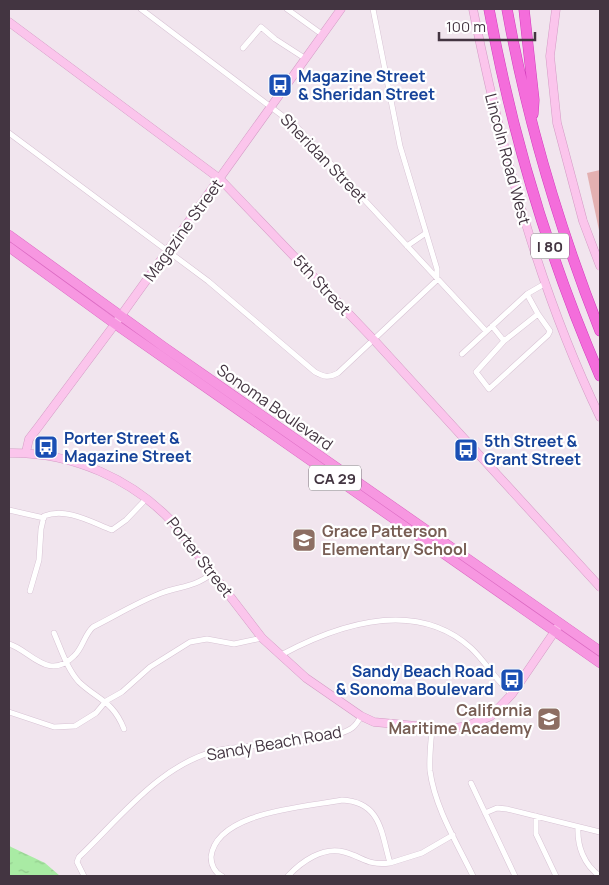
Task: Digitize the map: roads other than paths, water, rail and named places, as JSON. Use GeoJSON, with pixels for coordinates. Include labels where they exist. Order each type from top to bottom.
{"type":"FeatureCollection","features":[{"type":"Feature","properties":{"kind":"highway","name":"I 80"},"geometry":{"type":"LineString","coordinates":[[489,9],[511,112],[533,193],[559,274],[600,376]]}},
{"type":"Feature","properties":{"kind":"highway","name":"I 80"},"geometry":{"type":"LineString","coordinates":[[507,9],[532,127],[565,237],[600,331]]}},
{"type":"Feature","properties":{"kind":"highway"},"geometry":{"type":"LineString","coordinates":[[524,9],[534,100],[532,127]]}},
{"type":"Feature","properties":{"kind":"main road","name":"Sonoma Boulevard"},"geometry":{"type":"LineString","coordinates":[[9,235],[558,627],[600,663]]}},
{"type":"Feature","properties":{"kind":"main road","name":"Sonoma Boulevard"},"geometry":{"type":"LineString","coordinates":[[9,247],[115,324],[558,627],[600,651]]}},
{"type":"Feature","properties":{"kind":"street","name":"Sheridan Street"},"geometry":{"type":"LineString","coordinates":[[141,9],[296,126],[486,331]]}},
{"type":"Feature","properties":{"kind":"street"},"geometry":{"type":"LineString","coordinates":[[287,9],[323,35]]}},
{"type":"Feature","properties":{"kind":"street","name":"Magazine Street"},"geometry":{"type":"LineString","coordinates":[[26,452],[29,439],[115,324],[342,9]]}},
{"type":"Feature","properties":{"kind":"street"},"geometry":{"type":"LineString","coordinates":[[9,133],[168,251],[315,372],[324,377],[331,376],[374,340],[437,280],[437,269],[400,146],[374,9]]}},
{"type":"Feature","properties":{"kind":"street","name":"Lincoln Road West"},"geometry":{"type":"LineString","coordinates":[[473,9],[505,153],[526,226],[570,351],[600,417]]}},
{"type":"Feature","properties":{"kind":"street"},"geometry":{"type":"LineString","coordinates":[[556,9],[550,56],[556,123],[583,221],[600,266]]}},
{"type":"Feature","properties":{"kind":"street","name":"5th Street"},"geometry":{"type":"LineString","coordinates":[[9,22],[220,179],[374,340],[600,587]]}},
{"type":"Feature","properties":{"kind":"street"},"geometry":{"type":"LineString","coordinates":[[243,48],[261,27],[275,39],[306,59]]}},
{"type":"Feature","properties":{"kind":"street"},"geometry":{"type":"LineString","coordinates":[[407,246],[426,233]]}},
{"type":"Feature","properties":{"kind":"street"},"geometry":{"type":"LineString","coordinates":[[462,354],[527,294],[546,283]]}},
{"type":"Feature","properties":{"kind":"street"},"geometry":{"type":"LineString","coordinates":[[527,294],[550,331],[489,390],[476,372],[504,341],[538,314]]}},
{"type":"Feature","properties":{"kind":"street"},"geometry":{"type":"LineString","coordinates":[[492,326],[504,341]]}},
{"type":"Feature","properties":{"kind":"street","name":"Porter Street"},"geometry":{"type":"LineString","coordinates":[[9,452],[26,452],[80,463],[122,481],[147,498],[161,509],[176,526],[262,638],[306,678],[361,716]]}},
{"type":"Feature","properties":{"kind":"street"},"geometry":{"type":"LineString","coordinates":[[9,510],[44,518],[53,512],[68,514],[112,530],[126,520],[147,498]]}},
{"type":"Feature","properties":{"kind":"street"},"geometry":{"type":"LineString","coordinates":[[30,591],[39,560],[44,518]]}},
{"type":"Feature","properties":{"kind":"street"},"geometry":{"type":"LineString","coordinates":[[9,644],[38,663],[55,666],[74,656],[93,627],[161,593],[187,588],[213,573]]}},
{"type":"Feature","properties":{"kind":"street"},"geometry":{"type":"LineString","coordinates":[[281,655],[311,640],[361,622],[411,619],[433,625],[464,643],[512,694]]}},
{"type":"Feature","properties":{"kind":"street","name":"Sandy Beach Road"},"geometry":{"type":"LineString","coordinates":[[84,876],[76,862],[79,857],[154,785],[182,765],[213,752],[344,732],[352,728],[361,716],[386,724],[432,728],[449,729],[474,724],[491,716],[512,694],[558,627]]}},
{"type":"Feature","properties":{"kind":"street"},"geometry":{"type":"LineString","coordinates":[[54,633],[79,682],[106,701],[119,716],[124,728]]}},
{"type":"Feature","properties":{"kind":"street"},"geometry":{"type":"LineString","coordinates":[[9,712],[54,727],[75,726],[96,713],[106,701],[122,692],[150,667],[190,642],[207,639],[234,644],[262,638]]}},
{"type":"Feature","properties":{"kind":"street"},"geometry":{"type":"LineString","coordinates":[[432,728],[430,761],[432,784],[437,800],[472,876]]}},
{"type":"Feature","properties":{"kind":"street"},"geometry":{"type":"LineString","coordinates":[[471,784],[515,876]]}},
{"type":"Feature","properties":{"kind":"street"},"geometry":{"type":"LineString","coordinates":[[222,876],[213,867],[211,857],[222,837],[233,826],[249,817],[342,800],[355,800],[370,809],[380,828],[390,863]]}},
{"type":"Feature","properties":{"kind":"street"},"geometry":{"type":"LineString","coordinates":[[485,813],[497,808],[600,832]]}},
{"type":"Feature","properties":{"kind":"street"},"geometry":{"type":"LineString","coordinates":[[536,816],[536,834],[556,876]]}},
{"type":"Feature","properties":{"kind":"street"},"geometry":{"type":"LineString","coordinates":[[578,827],[579,848],[594,872],[600,876]]}},
{"type":"Feature","properties":{"kind":"street"},"geometry":{"type":"LineString","coordinates":[[288,876],[304,861],[336,851],[344,852],[370,864],[390,863],[422,853],[453,834]]}},
{"type":"Feature","properties":{"kind":"water"},"geometry":{"type":"Polygon","coordinates":[[[9,846],[45,863],[60,876],[9,876],[9,846]]]}},
{"type":"Feature","properties":{"kind":"place","name":"Magazine Street & Sheridan Street"},"geometry":{"type":"Point","coordinates":[280,85]}},
{"type":"Feature","properties":{"kind":"place","name":"Porter Street & Magazine Street"},"geometry":{"type":"Point","coordinates":[46,447]}},
{"type":"Feature","properties":{"kind":"place","name":"5th Street & Grant Street"},"geometry":{"type":"Point","coordinates":[466,450]}},
{"type":"Feature","properties":{"kind":"place","name":"Grace Patterson Elementary School"},"geometry":{"type":"Point","coordinates":[304,540]}},
{"type":"Feature","properties":{"kind":"place","name":"Sandy Beach Road & Sonoma Boulevard"},"geometry":{"type":"Point","coordinates":[512,680]}},
{"type":"Feature","properties":{"kind":"place","name":"California Maritime Academy"},"geometry":{"type":"Point","coordinates":[549,719]}}]}
